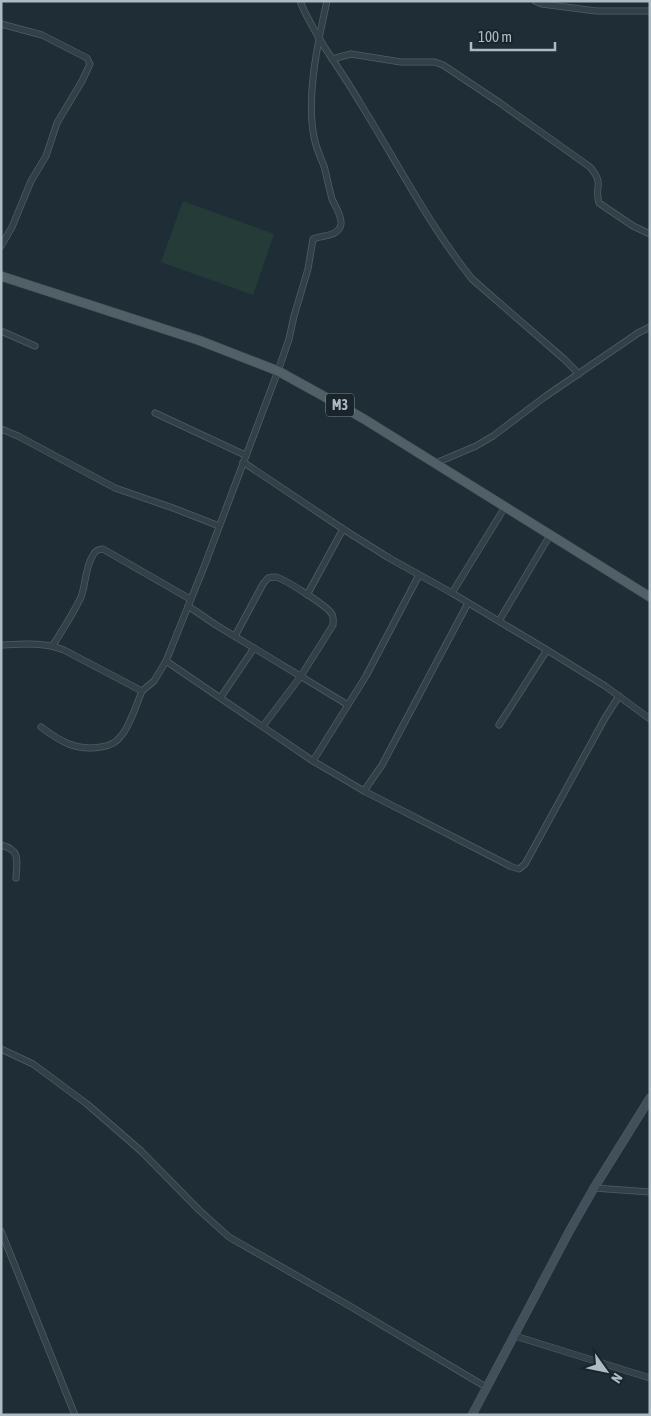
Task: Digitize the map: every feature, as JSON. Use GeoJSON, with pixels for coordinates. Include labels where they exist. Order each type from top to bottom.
{"type":"FeatureCollection","features":[{"type":"Feature","properties":{"kind":"main road","name":"M3"},"geometry":{"type":"LineString","coordinates":[[1,276],[198,340],[278,371],[336,403],[436,463],[650,597]]}},
{"type":"Feature","properties":{"kind":"street"},"geometry":{"type":"LineString","coordinates":[[300,1],[319,38],[414,194],[464,269],[579,374]]}},
{"type":"Feature","properties":{"kind":"street"},"geometry":{"type":"LineString","coordinates":[[41,728],[55,738],[76,747],[107,746],[122,736],[142,691],[154,681],[166,661],[204,567],[289,339],[308,270],[313,239],[335,233],[341,225],[340,216],[329,190],[324,165],[317,152],[313,130],[313,88],[319,38],[327,1]]}},
{"type":"Feature","properties":{"kind":"street"},"geometry":{"type":"LineString","coordinates":[[535,1],[542,4],[596,10],[650,11]]}},
{"type":"Feature","properties":{"kind":"street"},"geometry":{"type":"LineString","coordinates":[[1,24],[42,35],[87,58],[90,64],[89,69],[57,123],[46,156],[31,181],[12,227],[1,246]]}},
{"type":"Feature","properties":{"kind":"street"},"geometry":{"type":"LineString","coordinates":[[332,59],[351,54],[401,62],[435,62],[443,65],[590,167],[597,175],[599,203],[633,226],[650,234]]}},
{"type":"Feature","properties":{"kind":"street"},"geometry":{"type":"LineString","coordinates":[[436,463],[476,446],[493,436],[546,396],[650,326]]}},
{"type":"Feature","properties":{"kind":"street"},"geometry":{"type":"LineString","coordinates":[[1,331],[35,346]]}},
{"type":"Feature","properties":{"kind":"street"},"geometry":{"type":"LineString","coordinates":[[156,413],[245,455]]}},
{"type":"Feature","properties":{"kind":"street"},"geometry":{"type":"LineString","coordinates":[[1,429],[32,443],[115,488],[219,526]]}},
{"type":"Feature","properties":{"kind":"street"},"geometry":{"type":"LineString","coordinates":[[243,462],[343,529],[547,650],[619,696],[650,719]]}},
{"type":"Feature","properties":{"kind":"street"},"geometry":{"type":"LineString","coordinates":[[452,593],[505,507]]}},
{"type":"Feature","properties":{"kind":"street"},"geometry":{"type":"LineString","coordinates":[[307,595],[343,529]]}},
{"type":"Feature","properties":{"kind":"street"},"geometry":{"type":"LineString","coordinates":[[499,620],[550,535]]}},
{"type":"Feature","properties":{"kind":"street"},"geometry":{"type":"LineString","coordinates":[[53,645],[80,598],[92,556],[99,549],[103,549],[190,599]]}},
{"type":"Feature","properties":{"kind":"street"},"geometry":{"type":"LineString","coordinates":[[313,761],[380,652],[419,575]]}},
{"type":"Feature","properties":{"kind":"street"},"geometry":{"type":"LineString","coordinates":[[234,636],[268,578],[274,577],[307,595],[331,613],[334,619],[300,676],[263,726]]}},
{"type":"Feature","properties":{"kind":"street"},"geometry":{"type":"LineString","coordinates":[[364,791],[382,765],[468,603]]}},
{"type":"Feature","properties":{"kind":"street"},"geometry":{"type":"LineString","coordinates":[[188,606],[348,705]]}},
{"type":"Feature","properties":{"kind":"street"},"geometry":{"type":"LineString","coordinates":[[1,644],[53,645],[142,691]]}},
{"type":"Feature","properties":{"kind":"street"},"geometry":{"type":"LineString","coordinates":[[221,697],[254,648]]}},
{"type":"Feature","properties":{"kind":"street"},"geometry":{"type":"LineString","coordinates":[[499,725],[547,650]]}},
{"type":"Feature","properties":{"kind":"street"},"geometry":{"type":"LineString","coordinates":[[166,661],[313,761],[364,791],[519,869],[525,864],[619,696]]}},
{"type":"Feature","properties":{"kind":"street"},"geometry":{"type":"LineString","coordinates":[[1,844],[11,848],[17,855],[16,878]]}},
{"type":"Feature","properties":{"kind":"street"},"geometry":{"type":"LineString","coordinates":[[1,1049],[32,1064],[87,1104],[141,1151],[199,1210],[229,1237],[486,1387]]}},
{"type":"Feature","properties":{"kind":"street"},"geometry":{"type":"LineString","coordinates":[[472,1415],[570,1230],[650,1098]]}},
{"type":"Feature","properties":{"kind":"street"},"geometry":{"type":"LineString","coordinates":[[594,1188],[650,1192]]}},
{"type":"Feature","properties":{"kind":"street"},"geometry":{"type":"LineString","coordinates":[[1,1231],[75,1415]]}},
{"type":"Feature","properties":{"kind":"street"},"geometry":{"type":"LineString","coordinates":[[514,1336],[650,1378]]}},
{"type":"Feature","properties":{"kind":"green space"},"geometry":{"type":"Polygon","coordinates":[[[183,201],[274,234],[253,295],[161,262],[183,201]]]}}]}
